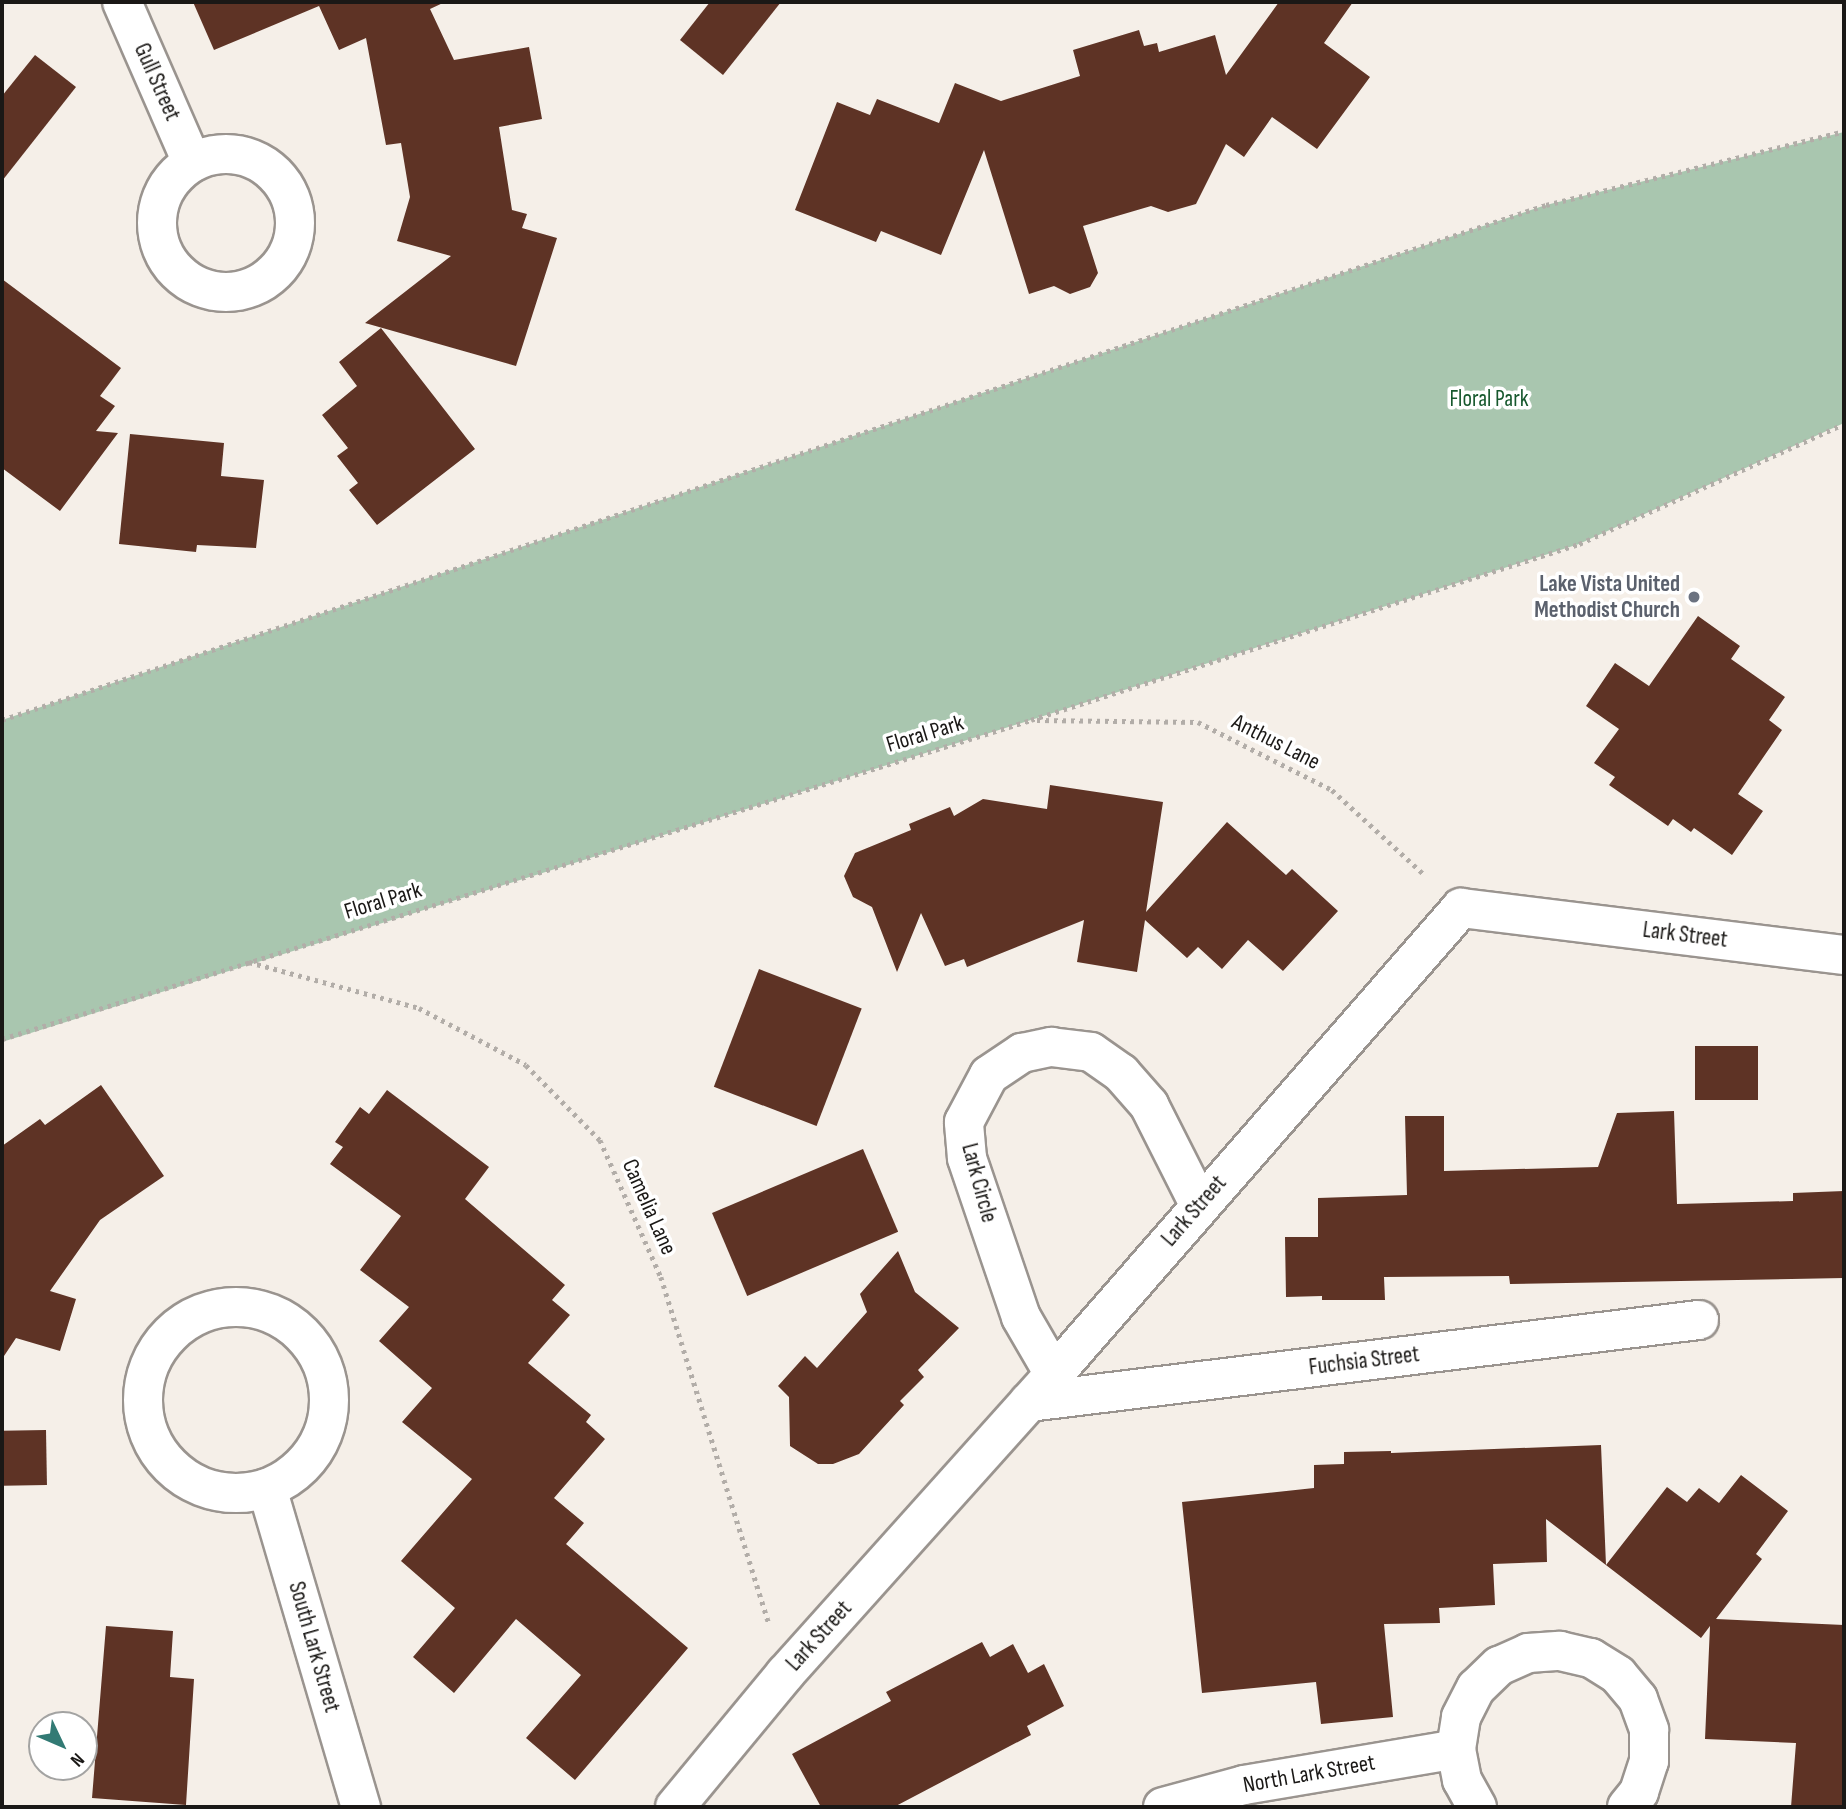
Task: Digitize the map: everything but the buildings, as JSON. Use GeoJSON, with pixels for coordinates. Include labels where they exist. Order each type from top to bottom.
{"type":"FeatureCollection","features":[{"type":"Feature","properties":{"kind":"street","name":"Gull Street"},"geometry":{"type":"LineString","coordinates":[[122,2],[192,162]]}},
{"type":"Feature","properties":{"kind":"street","name":"Lark Street"},"geometry":{"type":"LineString","coordinates":[[675,1807],[785,1674],[1054,1374],[1199,1204],[1461,908],[1844,955]]}},
{"type":"Feature","properties":{"kind":"street","name":"Lark Circle"},"geometry":{"type":"LineString","coordinates":[[1054,1374],[1021,1317],[967,1158],[964,1122],[989,1075],[1022,1053],[1051,1047],[1091,1052],[1121,1073],[1149,1105],[1199,1204]]}},
{"type":"Feature","properties":{"kind":"street"},"geometry":{"type":"LineString","coordinates":[[234,1306],[263,1310],[290,1322],[311,1342],[325,1368],[330,1397],[326,1426],[318,1444],[293,1474],[267,1488],[238,1493],[209,1489],[182,1477],[162,1457],[148,1431],[142,1402],[146,1373],[159,1347],[179,1325],[205,1311],[234,1306]]}},
{"type":"Feature","properties":{"kind":"street","name":"Fuchsia Street"},"geometry":{"type":"LineString","coordinates":[[1029,1402],[1699,1320]]}},
{"type":"Feature","properties":{"kind":"street","name":"South Lark Street"},"geometry":{"type":"LineString","coordinates":[[267,1488],[361,1807]]}},
{"type":"Feature","properties":{"kind":"street"},"geometry":{"type":"LineString","coordinates":[[1477,1807],[1462,1780],[1456,1749],[1461,1717],[1476,1688],[1499,1666],[1528,1653],[1560,1651],[1591,1658],[1618,1675],[1638,1699],[1649,1730],[1649,1761],[1639,1792],[1628,1807]]}},
{"type":"Feature","properties":{"kind":"street","name":"North Lark Street"},"geometry":{"type":"LineString","coordinates":[[1163,1807],[1244,1784],[1456,1749]]}},
{"type":"Feature","properties":{"kind":"path"},"geometry":{"type":"LineString","coordinates":[[2,720],[1546,205],[1844,131]]}},
{"type":"Feature","properties":{"kind":"path","name":"Floral Park"},"geometry":{"type":"LineString","coordinates":[[2,1039],[1031,720],[1579,544],[1844,424]]}},
{"type":"Feature","properties":{"kind":"path","name":"Anthus Lane"},"geometry":{"type":"LineString","coordinates":[[1031,720],[1198,722],[1332,790],[1461,908]]}},
{"type":"Feature","properties":{"kind":"path","name":"Camelia Lane"},"geometry":{"type":"LineString","coordinates":[[247,962],[419,1008],[526,1065],[600,1140],[661,1277],[785,1674]]}},
{"type":"Feature","properties":{"kind":"green space","name":"Floral Park"},"geometry":{"type":"Polygon","coordinates":[[[1844,132],[1844,423],[1579,544],[1031,720],[2,1042],[2,720],[1546,205],[1844,132]]]}},
{"type":"Feature","properties":{"kind":"place","name":"Lake Vista United Methodist Church"},"geometry":{"type":"Point","coordinates":[1694,597]}}]}
